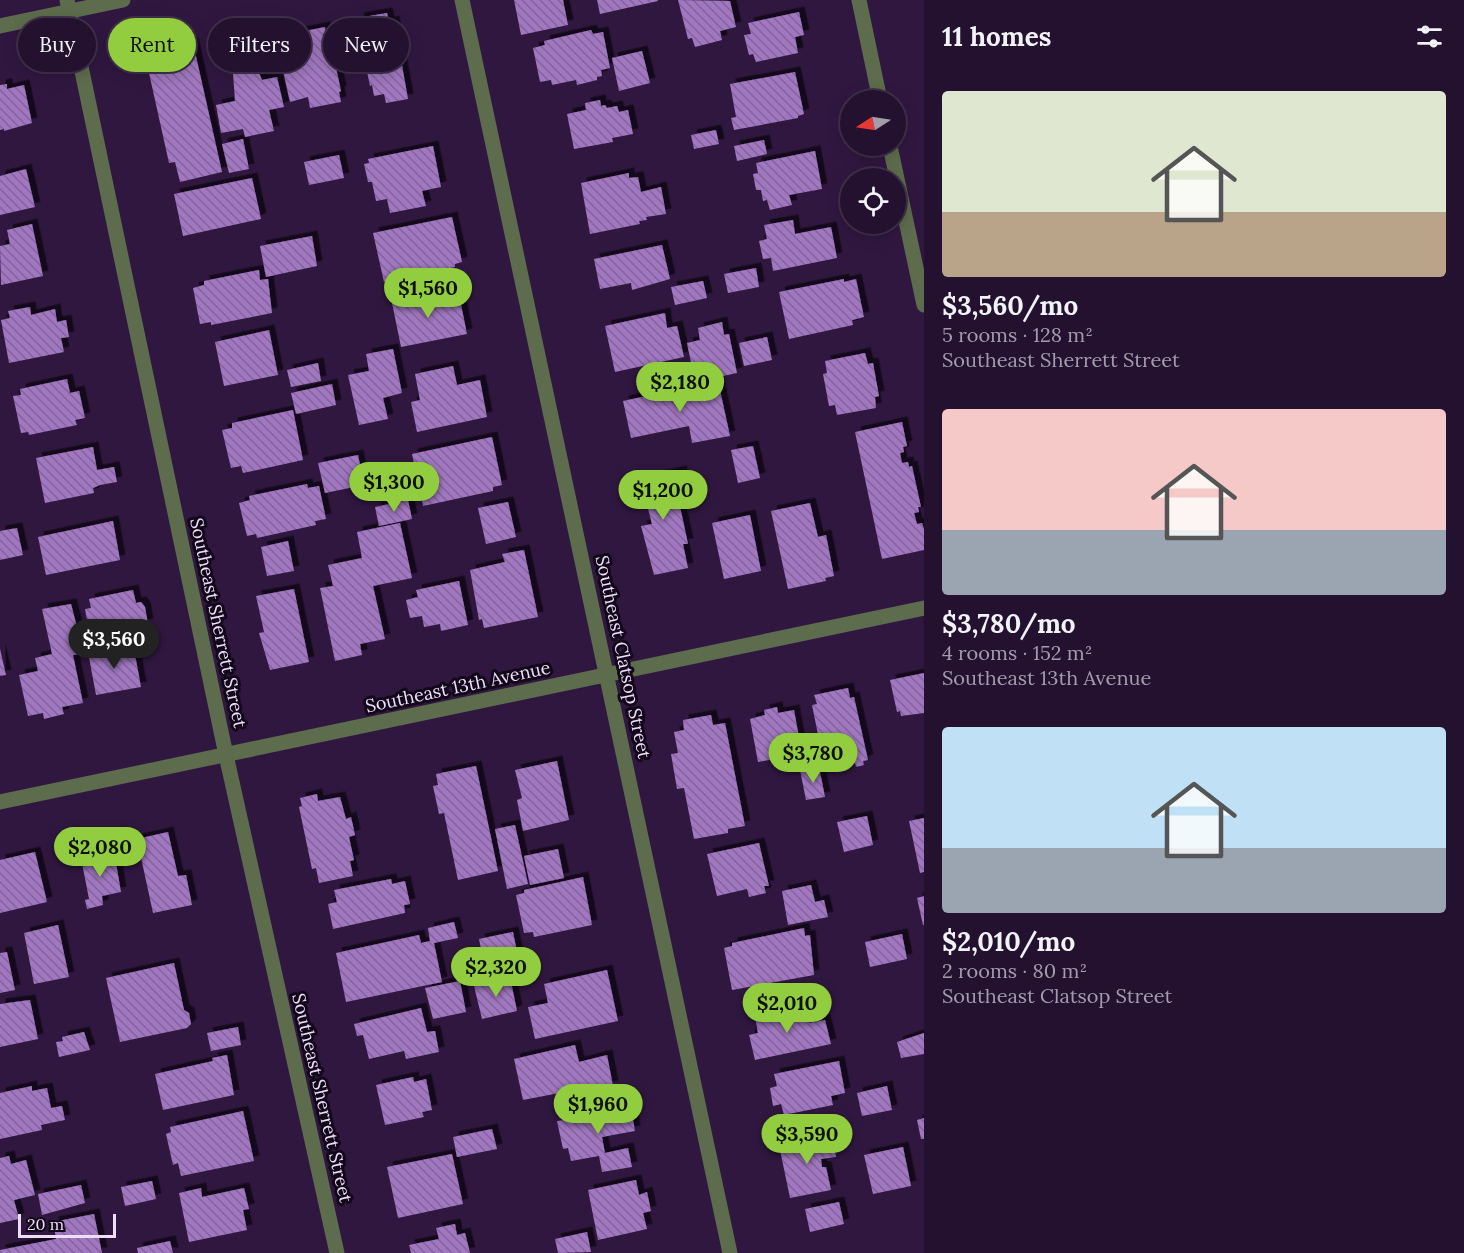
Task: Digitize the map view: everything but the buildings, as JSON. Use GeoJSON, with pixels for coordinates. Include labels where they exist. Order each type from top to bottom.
{"type":"FeatureCollection","features":[{"type":"Feature","properties":{"kind":"street"},"geometry":{"type":"LineString","coordinates":[[0,26],[68,5],[123,0]]}},
{"type":"Feature","properties":{"kind":"street","name":"Southeast Clatsop Street"},"geometry":{"type":"LineString","coordinates":[[462,0],[730,1253]]}},
{"type":"Feature","properties":{"kind":"street"},"geometry":{"type":"LineString","coordinates":[[859,0],[878,90]]}},
{"type":"Feature","properties":{"kind":"street","name":"Southeast Sherrett Street"},"geometry":{"type":"LineString","coordinates":[[68,5],[226,755],[337,1253]]}},
{"type":"Feature","properties":{"kind":"street"},"geometry":{"type":"LineString","coordinates":[[892,156],[924,305]]}},
{"type":"Feature","properties":{"kind":"street","name":"Southeast 13th Avenue"},"geometry":{"type":"LineString","coordinates":[[0,802],[924,608]]}}]}
